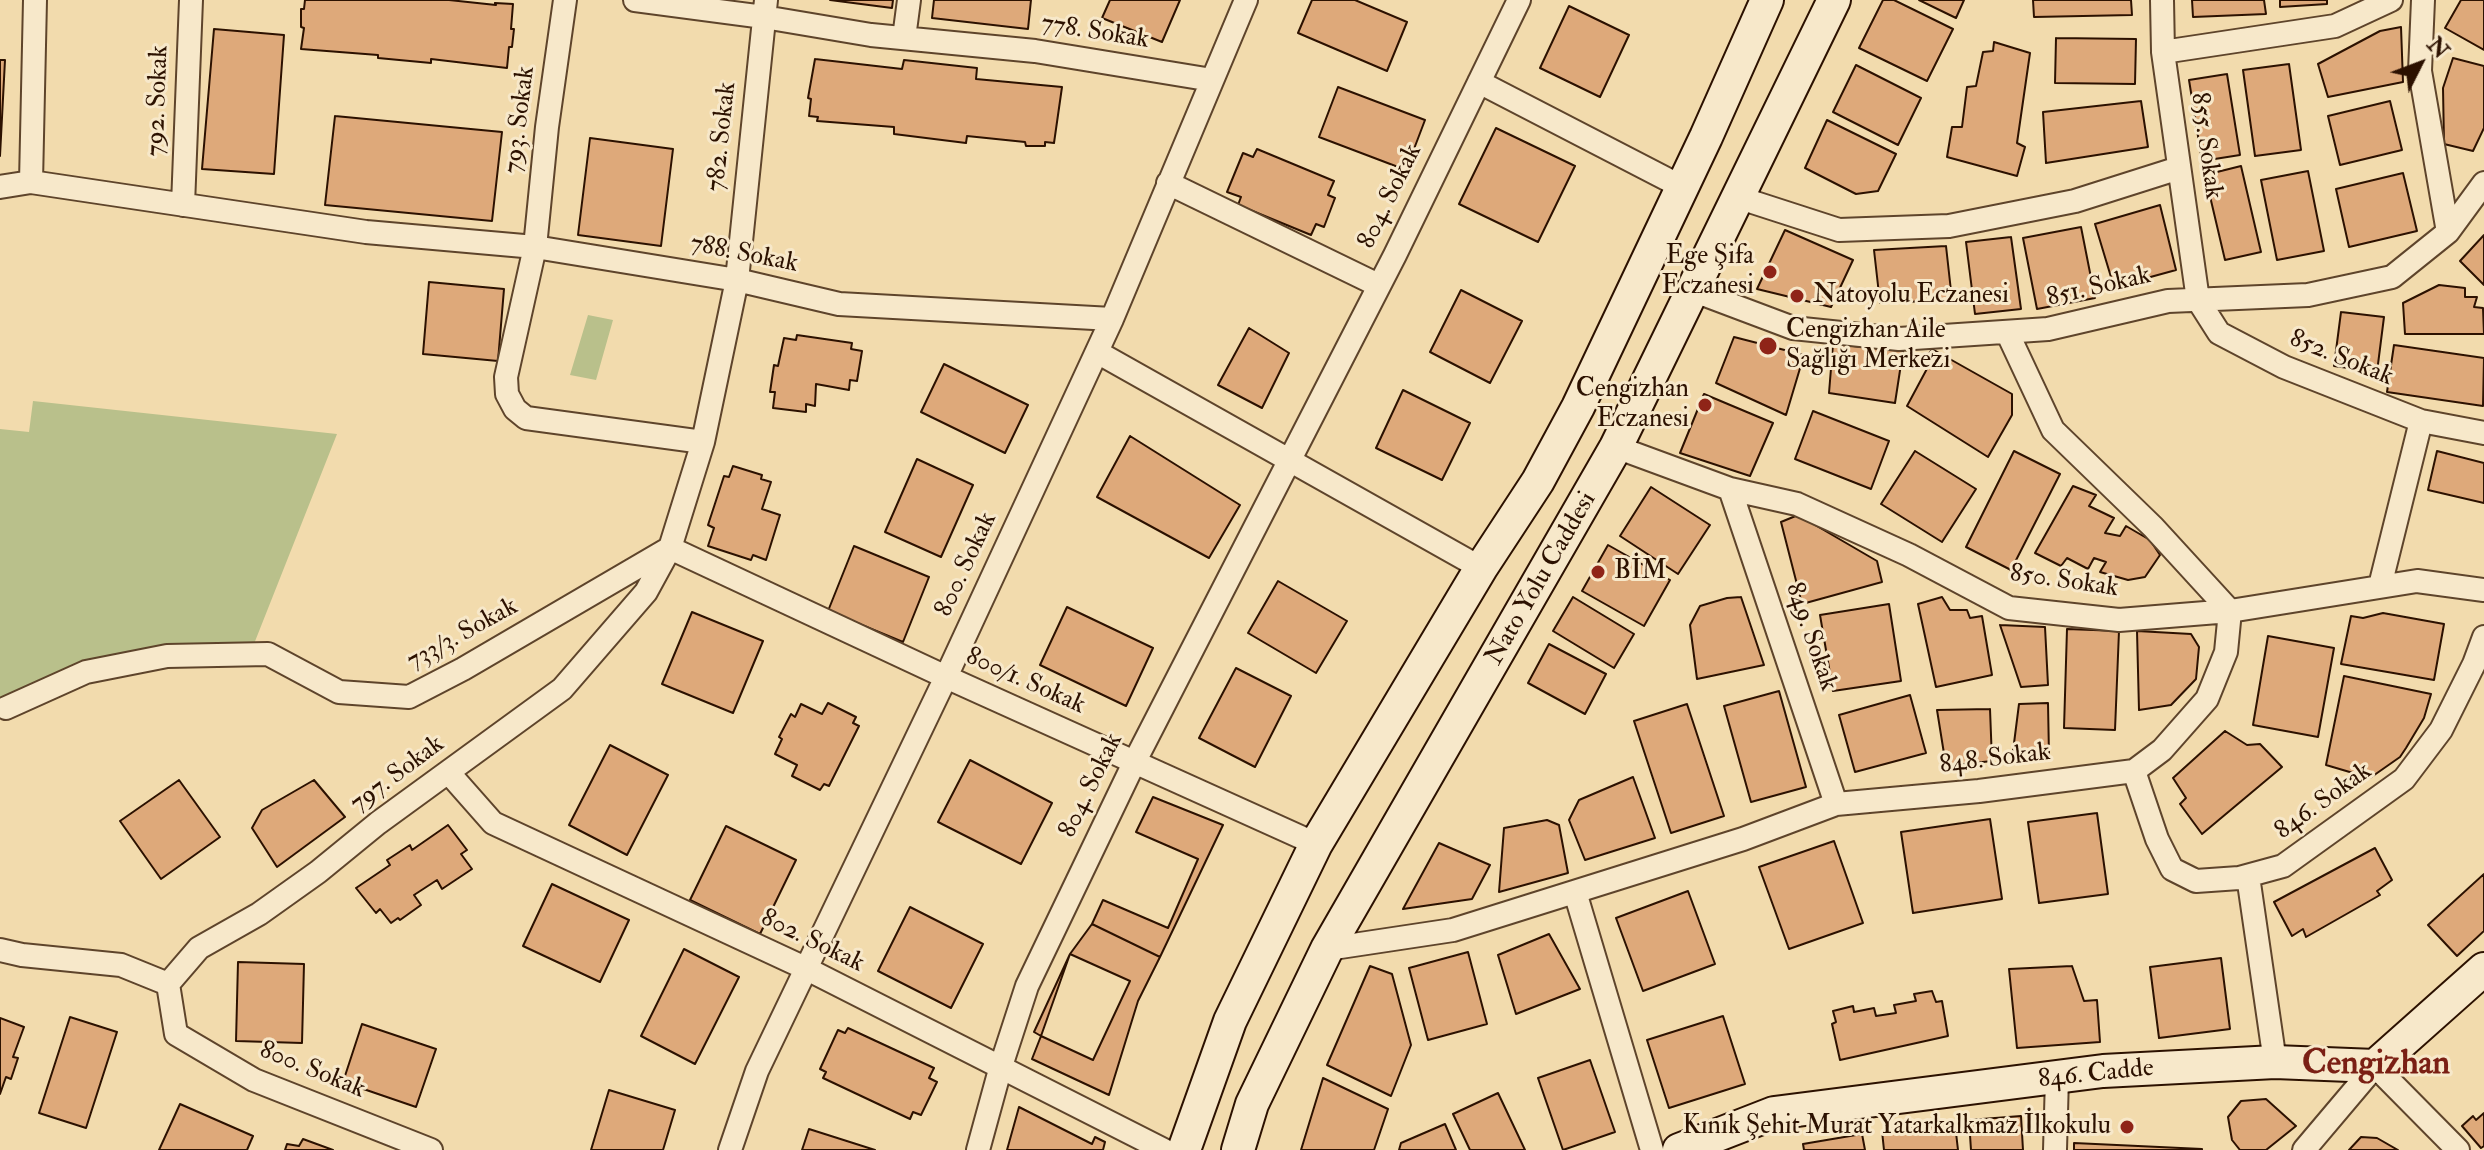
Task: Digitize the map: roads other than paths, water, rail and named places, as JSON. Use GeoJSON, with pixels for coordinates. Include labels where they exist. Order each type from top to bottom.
{"type":"FeatureCollection","features":[{"type":"Feature","properties":{"kind":"main road"},"geometry":{"type":"LineString","coordinates":[[1184,1150],[1230,1021],[1316,844],[1481,568],[1538,481],[1578,407],[1767,0]]}},
{"type":"Feature","properties":{"kind":"main road","name":"Nato Yolu Caddesi"},"geometry":{"type":"LineString","coordinates":[[1238,1150],[1252,1104],[1327,949],[1616,447],[1834,0]]}},
{"type":"Feature","properties":{"kind":"main road"},"geometry":{"type":"LineString","coordinates":[[2375,1066],[2484,969]]}},
{"type":"Feature","properties":{"kind":"main road","name":"846. Cadde"},"geometry":{"type":"LineString","coordinates":[[1679,1150],[1774,1113],[2103,1071],[2275,1062],[2375,1066]]}},
{"type":"Feature","properties":{"kind":"street"},"geometry":{"type":"LineString","coordinates":[[31,182],[35,0]]}},
{"type":"Feature","properties":{"kind":"street","name":"792. Sokak"},"geometry":{"type":"LineString","coordinates":[[183,205],[191,0]]}},
{"type":"Feature","properties":{"kind":"street","name":"793. Sokak"},"geometry":{"type":"LineString","coordinates":[[565,0],[547,127],[535,247],[506,377],[507,394],[515,409],[526,418],[703,442]]}},
{"type":"Feature","properties":{"kind":"street","name":"778. Sokak"},"geometry":{"type":"LineString","coordinates":[[635,0],[765,8],[904,38],[1035,51],[1212,80]]}},
{"type":"Feature","properties":{"kind":"street"},"geometry":{"type":"LineString","coordinates":[[904,38],[909,0]]}},
{"type":"Feature","properties":{"kind":"street","name":"800. Sokak"},"geometry":{"type":"LineString","coordinates":[[730,1150],[757,1071],[946,677],[1112,319],[1246,0]]}},
{"type":"Feature","properties":{"kind":"street","name":"804. Sokak"},"geometry":{"type":"LineString","coordinates":[[978,1150],[1027,986],[1135,761],[1290,461],[1519,0]]}},
{"type":"Feature","properties":{"kind":"street","name":"855. Sokak"},"geometry":{"type":"LineString","coordinates":[[2162,0],[2163,52],[2198,300]]}},
{"type":"Feature","properties":{"kind":"street"},"geometry":{"type":"LineString","coordinates":[[2163,52],[2335,26],[2391,0]]}},
{"type":"Feature","properties":{"kind":"street"},"geometry":{"type":"LineString","coordinates":[[2423,0],[2420,71],[2448,232]]}},
{"type":"Feature","properties":{"kind":"street","name":"782. Sokak"},"geometry":{"type":"LineString","coordinates":[[737,280],[765,8]]}},
{"type":"Feature","properties":{"kind":"street"},"geometry":{"type":"LineString","coordinates":[[1479,82],[1682,187]]}},
{"type":"Feature","properties":{"kind":"street"},"geometry":{"type":"LineString","coordinates":[[1737,197],[1839,230],[1949,226],[2075,201],[2179,168]]}},
{"type":"Feature","properties":{"kind":"street"},"geometry":{"type":"LineString","coordinates":[[0,187],[31,182],[183,205]]}},
{"type":"Feature","properties":{"kind":"street"},"geometry":{"type":"LineString","coordinates":[[1168,183],[1378,285]]}},
{"type":"Feature","properties":{"kind":"street","name":"851. Sokak"},"geometry":{"type":"LineString","coordinates":[[1692,290],[1793,328],[1899,339],[2048,329],[2168,301],[2308,295],[2392,277],[2448,232],[2484,183]]}},
{"type":"Feature","properties":{"kind":"street","name":"788. Sokak"},"geometry":{"type":"LineString","coordinates":[[183,205],[366,232],[535,247],[737,280],[839,304],[1112,319]]}},
{"type":"Feature","properties":{"kind":"street"},"geometry":{"type":"LineString","coordinates":[[670,548],[703,442],[737,280]]}},
{"type":"Feature","properties":{"kind":"street","name":"852. Sokak"},"geometry":{"type":"LineString","coordinates":[[2198,300],[2219,333],[2284,367],[2421,421],[2484,433]]}},
{"type":"Feature","properties":{"kind":"street"},"geometry":{"type":"LineString","coordinates":[[2007,332],[2053,430],[2153,527],[2230,611],[2226,652],[2207,699],[2162,750],[2134,771]]}},
{"type":"Feature","properties":{"kind":"street"},"geometry":{"type":"LineString","coordinates":[[1097,352],[1481,568]]}},
{"type":"Feature","properties":{"kind":"street"},"geometry":{"type":"LineString","coordinates":[[2380,586],[2421,421]]}},
{"type":"Feature","properties":{"kind":"street","name":"850. Sokak"},"geometry":{"type":"LineString","coordinates":[[1616,447],[1730,489],[1797,504],[1909,555],[2009,608],[2119,620],[2230,611],[2417,581],[2484,590]]}},
{"type":"Feature","properties":{"kind":"street","name":"849. Sokak"},"geometry":{"type":"LineString","coordinates":[[1730,489],[1836,804]]}},
{"type":"Feature","properties":{"kind":"street","name":"800/1. Sokak"},"geometry":{"type":"LineString","coordinates":[[670,548],[1316,844]]}},
{"type":"Feature","properties":{"kind":"street","name":"733/3. Sokak"},"geometry":{"type":"LineString","coordinates":[[6,708],[86,672],[167,656],[268,654],[339,692],[409,697],[463,669],[670,548]]}},
{"type":"Feature","properties":{"kind":"street","name":"797. Sokak"},"geometry":{"type":"LineString","coordinates":[[168,984],[199,948],[259,914],[562,689],[646,592],[670,548]]}},
{"type":"Feature","properties":{"kind":"street","name":"846. Sokak"},"geometry":{"type":"LineString","coordinates":[[2134,771],[2157,839],[2172,869],[2196,881],[2248,876],[2283,866],[2404,779],[2441,730],[2484,637]]}},
{"type":"Feature","properties":{"kind":"street","name":"848. Sokak"},"geometry":{"type":"LineString","coordinates":[[1327,949],[1453,930],[1743,839],[1836,804],[1979,791],[2134,771]]}},
{"type":"Feature","properties":{"kind":"street","name":"802. Sokak"},"geometry":{"type":"LineString","coordinates":[[448,772],[493,823],[805,968],[1164,1150]]}},
{"type":"Feature","properties":{"kind":"street"},"geometry":{"type":"LineString","coordinates":[[2248,876],[2275,1062]]}},
{"type":"Feature","properties":{"kind":"street"},"geometry":{"type":"LineString","coordinates":[[1575,892],[1652,1150]]}},
{"type":"Feature","properties":{"kind":"street"},"geometry":{"type":"LineString","coordinates":[[0,950],[121,965],[168,984]]}},
{"type":"Feature","properties":{"kind":"street","name":"800. Sokak"},"geometry":{"type":"LineString","coordinates":[[168,984],[176,1034],[254,1080],[431,1150]]}},
{"type":"Feature","properties":{"kind":"street"},"geometry":{"type":"LineString","coordinates":[[2304,1150],[2375,1066],[2458,1150]]}},
{"type":"Feature","properties":{"kind":"street"},"geometry":{"type":"LineString","coordinates":[[2055,1150],[2057,1077]]}},
{"type":"Feature","properties":{"kind":"place","name":"Ege Şifa Eczanesi"},"geometry":{"type":"Point","coordinates":[1770,272]}},
{"type":"Feature","properties":{"kind":"place","name":"Natoyolu Eczanesi"},"geometry":{"type":"Point","coordinates":[1797,296]}},
{"type":"Feature","properties":{"kind":"place","name":"Cengizhan Aile Sağlığı Merkezi"},"geometry":{"type":"Point","coordinates":[1768,346]}},
{"type":"Feature","properties":{"kind":"place","name":"Cengizhan Eczanesi"},"geometry":{"type":"Point","coordinates":[1705,405]}},
{"type":"Feature","properties":{"kind":"place","name":"BİM"},"geometry":{"type":"Point","coordinates":[1598,572]}},
{"type":"Feature","properties":{"kind":"place","name":"Kınık Şehit Murat Yatarkalkmaz İlkokulu"},"geometry":{"type":"Point","coordinates":[2127,1127]}},
{"type":"Feature","properties":{"kind":"district","name":"Cengizhan"},"geometry":{"type":"Point","coordinates":[2376,1066]}}]}
